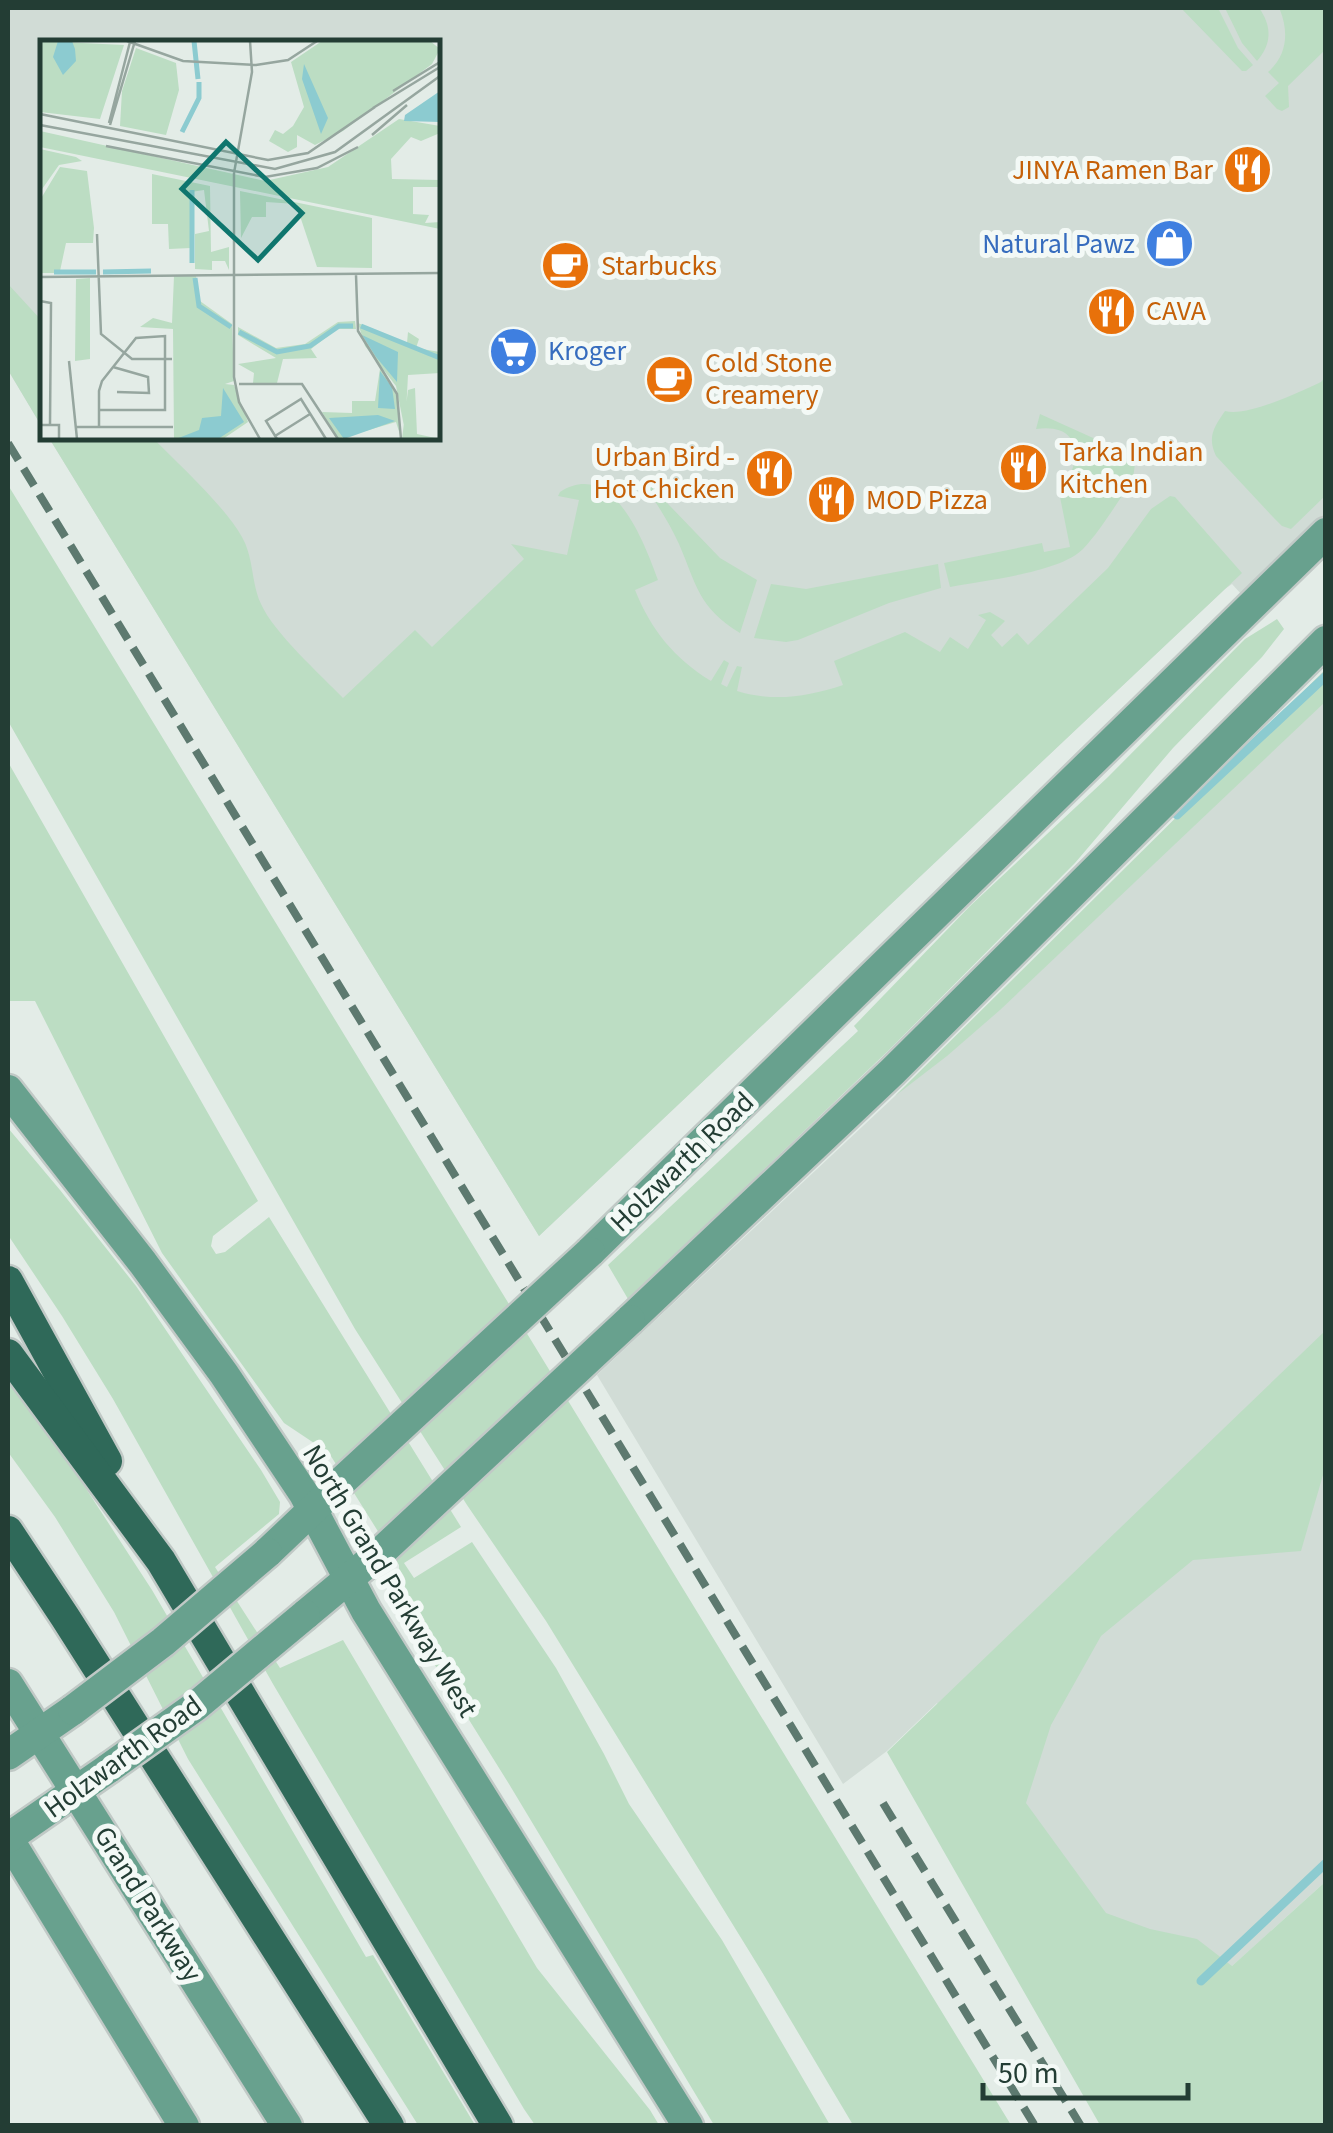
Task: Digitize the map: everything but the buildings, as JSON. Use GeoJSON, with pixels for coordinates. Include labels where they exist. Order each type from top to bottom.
{"type":"FeatureCollection","features":[{"type":"Feature","properties":{"kind":"highway"},"geometry":{"type":"LineString","coordinates":[[8,1280],[161,1561],[498,2126]]}},
{"type":"Feature","properties":{"kind":"highway"},"geometry":{"type":"LineString","coordinates":[[8,1354],[161,1561]]}},
{"type":"Feature","properties":{"kind":"highway"},"geometry":{"type":"LineString","coordinates":[[8,1531],[389,2126]]}},
{"type":"Feature","properties":{"kind":"main road","name":"Holzwarth Road"},"geometry":{"type":"LineString","coordinates":[[8,1755],[163,1642],[267,1553],[590,1252],[1326,533]]}},
{"type":"Feature","properties":{"kind":"main road","name":"Holzwarth Road"},"geometry":{"type":"LineString","coordinates":[[13,1835],[196,1706],[382,1550],[892,1072],[1326,642]]}},
{"type":"Feature","properties":{"kind":"main road","name":"North Grand Parkway West"},"geometry":{"type":"LineString","coordinates":[[8,1090],[212,1358],[304,1494],[366,1611],[688,2126]]}},
{"type":"Feature","properties":{"kind":"main road","name":"Grand Parkway"},"geometry":{"type":"LineString","coordinates":[[8,1684],[287,2126]]}},
{"type":"Feature","properties":{"kind":"main road"},"geometry":{"type":"LineString","coordinates":[[13,1835],[69,1938],[184,2126]]}},
{"type":"Feature","properties":{"kind":"main road"},"geometry":{"type":"LineString","coordinates":[[69,1938],[204,2126]]}},
{"type":"Feature","properties":{"kind":"shaded area"},"geometry":{"type":"Polygon","coordinates":[[[8,8],[1325,8],[1325,516],[1242,595],[1232,584],[1225,589],[539,1236],[50,440],[440,440],[440,40],[40,40],[40,424],[8,370],[8,8]]]}},
{"type":"Feature","properties":{"kind":"shaded area"},"geometry":{"type":"Polygon","coordinates":[[[1325,670],[1325,1882],[1180,2013],[937,1703],[887,1751],[843,1784],[597,1375],[895,1096],[1325,670]]]}},
{"type":"Feature","properties":{"kind":"green space"},"geometry":{"type":"Polygon","coordinates":[[[1181,8],[1218,8],[1238,48],[1253,65],[1242,71],[1181,8]]]}},
{"type":"Feature","properties":{"kind":"green space"},"geometry":{"type":"Polygon","coordinates":[[[1225,8],[1259,8],[1268,28],[1268,42],[1257,61],[1242,43],[1225,8]]]}},
{"type":"Feature","properties":{"kind":"green space"},"geometry":{"type":"Polygon","coordinates":[[[1282,8],[1326,8],[1325,50],[1288,86],[1289,107],[1282,111],[1265,96],[1279,83],[1268,72],[1279,59],[1284,43],[1282,8]]]}},
{"type":"Feature","properties":{"kind":"green space"},"geometry":{"type":"Polygon","coordinates":[[[8,284],[40,319],[40,424],[8,370],[8,284]]]}},
{"type":"Feature","properties":{"kind":"green space"},"geometry":{"type":"Polygon","coordinates":[[[1325,377],[1325,496],[1291,529],[1282,526],[1216,456],[1213,432],[1225,411],[1247,410],[1273,402],[1325,377]]]}},
{"type":"Feature","properties":{"kind":"green space"},"geometry":{"type":"Polygon","coordinates":[[[1040,414],[1102,442],[1135,464],[1129,486],[1095,535],[1072,557],[1021,574],[950,587],[944,563],[1042,543],[1044,552],[1070,547],[1059,492],[1072,469],[1074,447],[1063,432],[1036,429],[1040,414]]]}},
{"type":"Feature","properties":{"kind":"green space"},"geometry":{"type":"Polygon","coordinates":[[[50,440],[155,440],[234,525],[246,545],[258,596],[267,615],[343,698],[415,630],[432,647],[524,559],[511,544],[567,555],[579,500],[558,496],[579,484],[596,486],[611,495],[635,526],[658,580],[635,590],[665,642],[711,681],[724,660],[729,663],[721,684],[727,687],[737,666],[742,667],[737,691],[777,697],[816,693],[843,685],[834,661],[905,632],[940,652],[950,637],[968,649],[986,620],[978,615],[990,612],[1005,621],[991,635],[1002,647],[1017,633],[1028,645],[1108,568],[1151,509],[1170,496],[1175,497],[1242,573],[539,1236],[50,440]]]}},
{"type":"Feature","properties":{"kind":"green space"},"geometry":{"type":"Polygon","coordinates":[[[645,480],[720,558],[757,580],[740,633],[715,614],[700,594],[645,480]]]}},
{"type":"Feature","properties":{"kind":"green space"},"geometry":{"type":"Polygon","coordinates":[[[8,485],[1011,2125],[853,2125],[546,1621],[355,1329],[8,721],[8,485]]]}},
{"type":"Feature","properties":{"kind":"green space"},"geometry":{"type":"Polygon","coordinates":[[[938,564],[941,588],[889,603],[798,640],[754,638],[771,584],[806,589],[938,564]]]}},
{"type":"Feature","properties":{"kind":"green space"},"geometry":{"type":"Polygon","coordinates":[[[1277,619],[1284,629],[1262,657],[1173,748],[1075,863],[889,1050],[628,1299],[608,1265],[858,1031],[854,1026],[970,906],[1107,778],[1245,639],[1277,619]]]}},
{"type":"Feature","properties":{"kind":"green space"},"geometry":{"type":"Polygon","coordinates":[[[1325,670],[1325,702],[1000,1010],[895,1096],[1325,670]]]}},
{"type":"Feature","properties":{"kind":"green space"},"geometry":{"type":"Polygon","coordinates":[[[8,762],[258,1201],[213,1236],[211,1246],[216,1254],[225,1252],[269,1217],[461,1527],[404,1563],[414,1578],[472,1542],[556,1668],[629,1804],[722,1940],[830,2125],[714,2125],[400,1609],[399,1565],[329,1453],[284,1423],[162,1253],[35,1001],[8,1001],[8,762]]]}},
{"type":"Feature","properties":{"kind":"green space"},"geometry":{"type":"Polygon","coordinates":[[[8,1128],[136,1286],[280,1502],[279,1514],[215,1567],[280,1668],[343,1640],[537,1968],[659,2125],[535,2125],[524,2109],[273,1684],[113,1399],[8,1235],[8,1128]]]}},
{"type":"Feature","properties":{"kind":"green space"},"geometry":{"type":"Polygon","coordinates":[[[1325,1331],[1325,1468],[1301,1551],[1193,1560],[1101,1636],[1051,1725],[1026,1803],[1106,1913],[1150,1929],[1197,1939],[1232,1966],[1325,1882],[1325,2125],[1100,2125],[887,1752],[1325,1331]]]}},
{"type":"Feature","properties":{"kind":"green space"},"geometry":{"type":"Polygon","coordinates":[[[8,1380],[83,1484],[152,1590],[366,1957],[373,1955],[475,2125],[418,2125],[188,1759],[114,1612],[55,1517],[8,1452],[8,1380]]]}},
{"type":"Feature","properties":{"kind":"waterway"},"geometry":{"type":"LineString","coordinates":[[1177,815],[1326,676]]}},
{"type":"Feature","properties":{"kind":"waterway"},"geometry":{"type":"LineString","coordinates":[[1201,1981],[1326,1863]]}},
{"type":"Feature","properties":{"kind":"railway"},"geometry":{"type":"LineString","coordinates":[[8,443],[1035,2126]]}},
{"type":"Feature","properties":{"kind":"railway"},"geometry":{"type":"LineString","coordinates":[[883,1803],[1081,2126]]}},
{"type":"Feature","properties":{"kind":"place","name":"JINYA Ramen Bar"},"geometry":{"type":"Point","coordinates":[1248,170]}},
{"type":"Feature","properties":{"kind":"place","name":"Natural Pawz"},"geometry":{"type":"Point","coordinates":[1170,244]}},
{"type":"Feature","properties":{"kind":"place","name":"Starbucks"},"geometry":{"type":"Point","coordinates":[566,266]}},
{"type":"Feature","properties":{"kind":"place","name":"CAVA"},"geometry":{"type":"Point","coordinates":[1111,311]}},
{"type":"Feature","properties":{"kind":"place","name":"Kroger"},"geometry":{"type":"Point","coordinates":[513,351]}},
{"type":"Feature","properties":{"kind":"place","name":"Cold Stone Creamery"},"geometry":{"type":"Point","coordinates":[670,379]}},
{"type":"Feature","properties":{"kind":"place","name":"Tarka Indian Kitchen"},"geometry":{"type":"Point","coordinates":[1024,468]}},
{"type":"Feature","properties":{"kind":"place","name":"Urban Bird - Hot Chicken"},"geometry":{"type":"Point","coordinates":[770,473]}},
{"type":"Feature","properties":{"kind":"place","name":"MOD Pizza"},"geometry":{"type":"Point","coordinates":[831,500]}}]}
